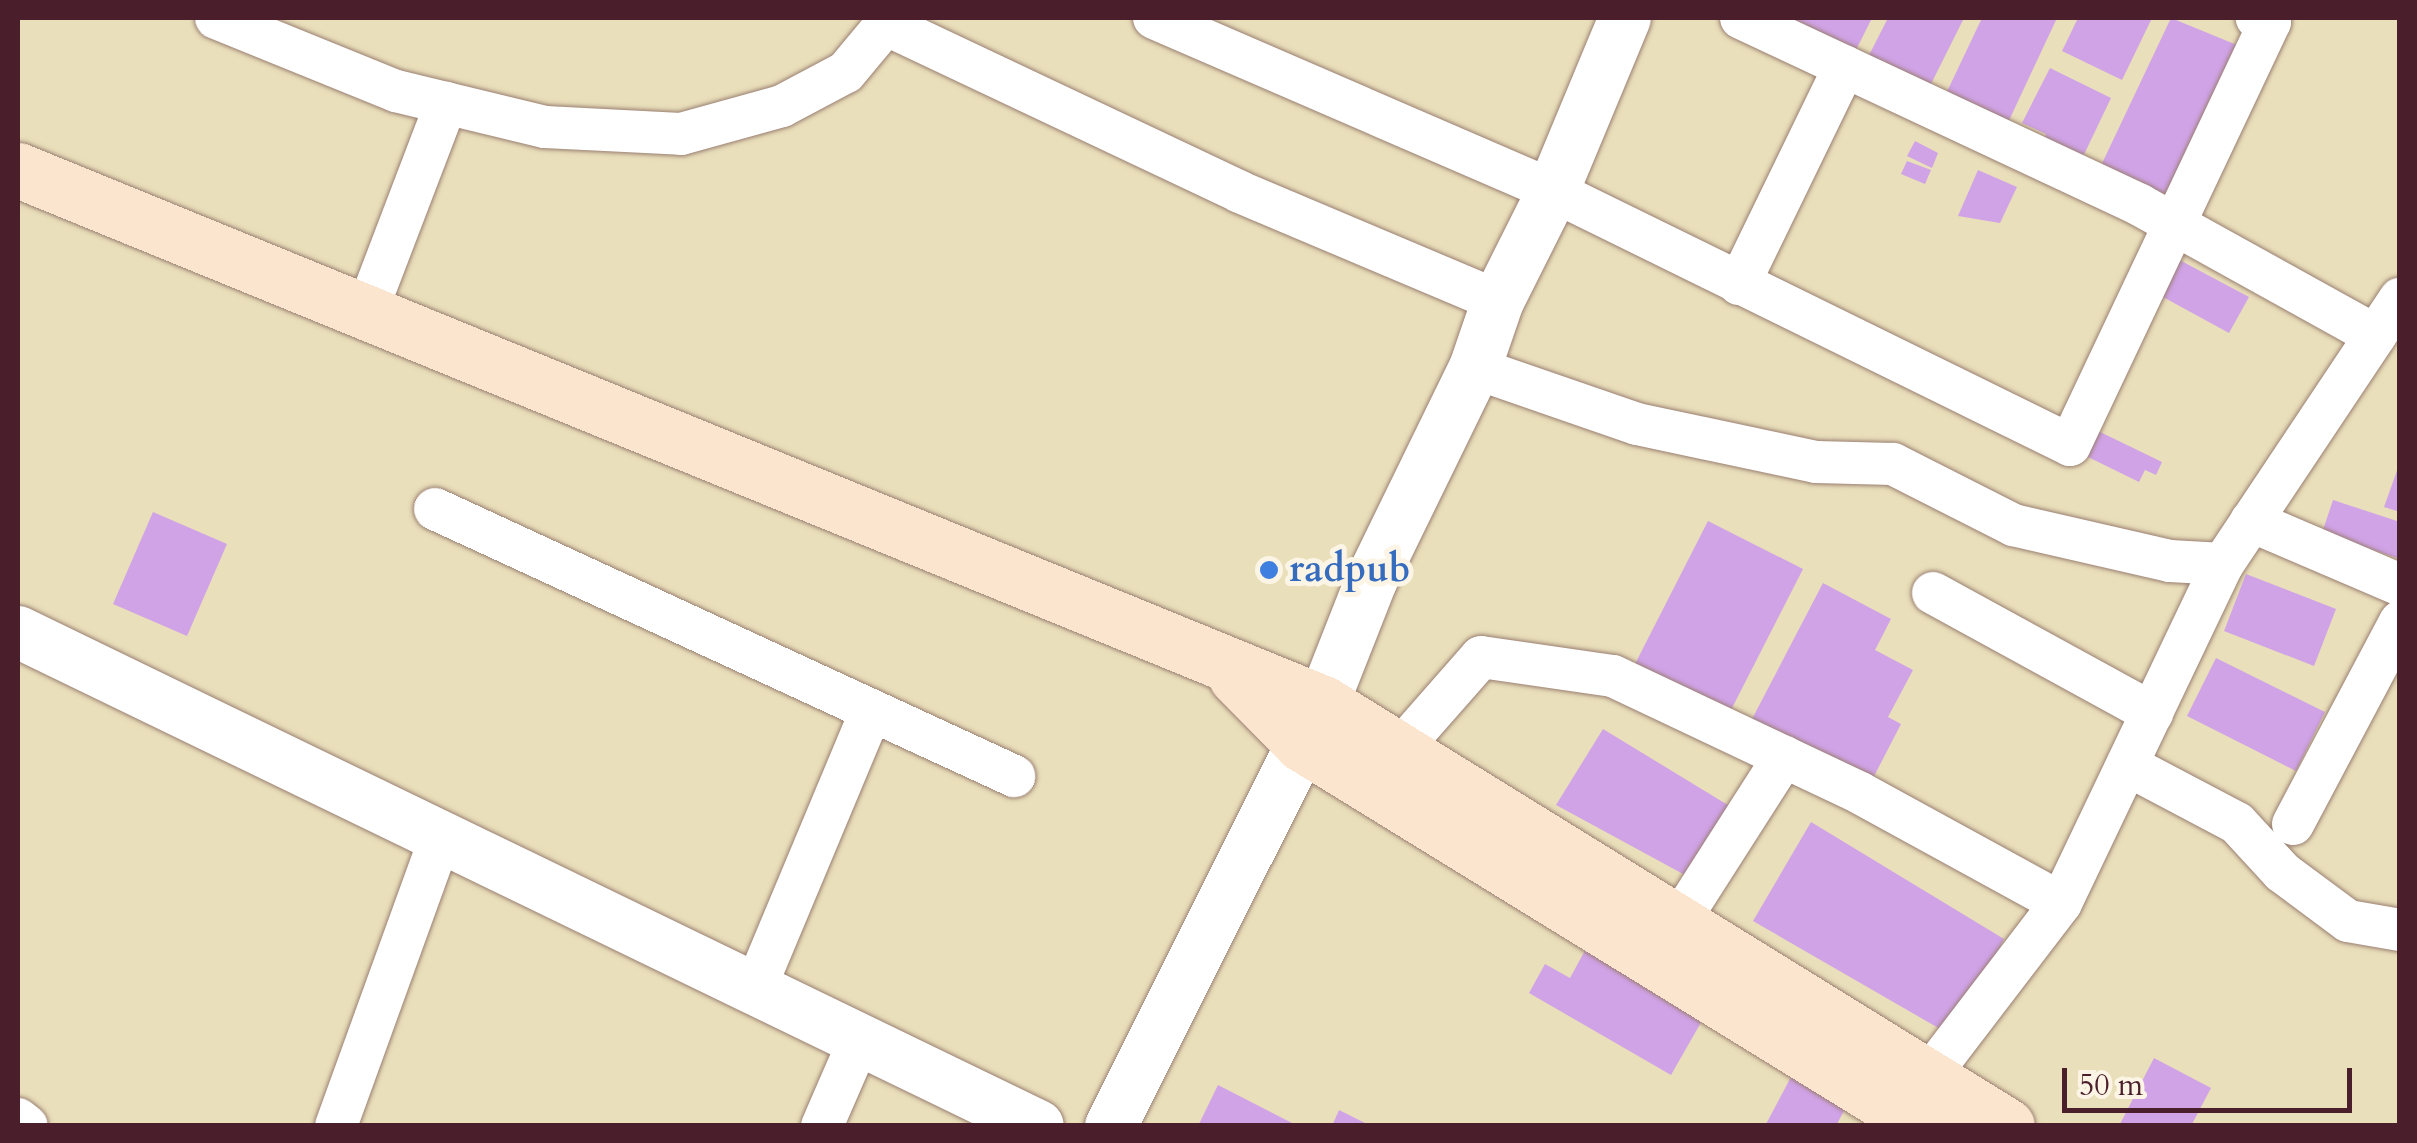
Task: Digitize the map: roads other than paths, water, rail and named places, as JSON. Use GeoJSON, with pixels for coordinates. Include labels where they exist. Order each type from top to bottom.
{"type":"FeatureCollection","features":[{"type":"Feature","properties":{"kind":"main road"},"geometry":{"type":"LineString","coordinates":[[18,170],[1224,664],[1913,1110],[2007,1126]]}},
{"type":"Feature","properties":{"kind":"main road"},"geometry":{"type":"LineString","coordinates":[[1313,724],[1401,748],[1679,922],[1913,1110]]}},
{"type":"Feature","properties":{"kind":"street"},"geometry":{"type":"LineString","coordinates":[[216,18],[396,90],[546,127],[682,134],[782,106],[846,72],[889,21],[1240,192],[1498,301]]}},
{"type":"Feature","properties":{"kind":"street"},"geometry":{"type":"LineString","coordinates":[[1154,18],[1552,191],[2070,445],[2170,222],[2270,22],[2256,18]]}},
{"type":"Feature","properties":{"kind":"street"},"geometry":{"type":"LineString","coordinates":[[1110,1126],[1313,724],[1371,580],[1475,368],[1498,301],[1552,191],[1625,18]]}},
{"type":"Feature","properties":{"kind":"street"},"geometry":{"type":"LineString","coordinates":[[1742,18],[2170,222],[2375,336]]}},
{"type":"Feature","properties":{"kind":"street"},"geometry":{"type":"LineString","coordinates":[[1739,284],[1845,66]]}},
{"type":"Feature","properties":{"kind":"street"},"geometry":{"type":"LineString","coordinates":[[366,313],[446,102]]}},
{"type":"Feature","properties":{"kind":"street"},"geometry":{"type":"LineString","coordinates":[[1913,1110],[2060,904],[2223,564],[2400,300]]}},
{"type":"Feature","properties":{"kind":"street"},"geometry":{"type":"LineString","coordinates":[[1475,368],[1637,424],[1816,462],[1893,464],[2013,526],[2170,561],[2223,564]]}},
{"type":"Feature","properties":{"kind":"street"},"geometry":{"type":"LineString","coordinates":[[435,509],[870,714],[1014,776]]}},
{"type":"Feature","properties":{"kind":"street"},"geometry":{"type":"LineString","coordinates":[[2251,521],[2400,585]]}},
{"type":"Feature","properties":{"kind":"street"},"geometry":{"type":"LineString","coordinates":[[1933,593],[2152,713]]}},
{"type":"Feature","properties":{"kind":"street"},"geometry":{"type":"LineString","coordinates":[[2293,824],[2400,622]]}},
{"type":"Feature","properties":{"kind":"street"},"geometry":{"type":"LineString","coordinates":[[18,632],[439,841],[1038,1126]]}},
{"type":"Feature","properties":{"kind":"street"},"geometry":{"type":"LineString","coordinates":[[1401,748],[1480,657],[1613,676],[1784,756],[2060,904]]}},
{"type":"Feature","properties":{"kind":"street"},"geometry":{"type":"LineString","coordinates":[[754,991],[870,714]]}},
{"type":"Feature","properties":{"kind":"street"},"geometry":{"type":"LineString","coordinates":[[1679,922],[1784,756]]}},
{"type":"Feature","properties":{"kind":"street"},"geometry":{"type":"LineString","coordinates":[[2127,765],[2236,823],[2282,872],[2348,921],[2400,930]]}},
{"type":"Feature","properties":{"kind":"street"},"geometry":{"type":"LineString","coordinates":[[336,1126],[439,841]]}},
{"type":"Feature","properties":{"kind":"street"},"geometry":{"type":"LineString","coordinates":[[822,1126],[860,1041]]}},
{"type":"Feature","properties":{"kind":"street"},"geometry":{"type":"LineString","coordinates":[[18,1119],[27,1126]]}},
{"type":"Feature","properties":{"kind":"place","name":"radpub"},"geometry":{"type":"Point","coordinates":[1269,570]}}]}
